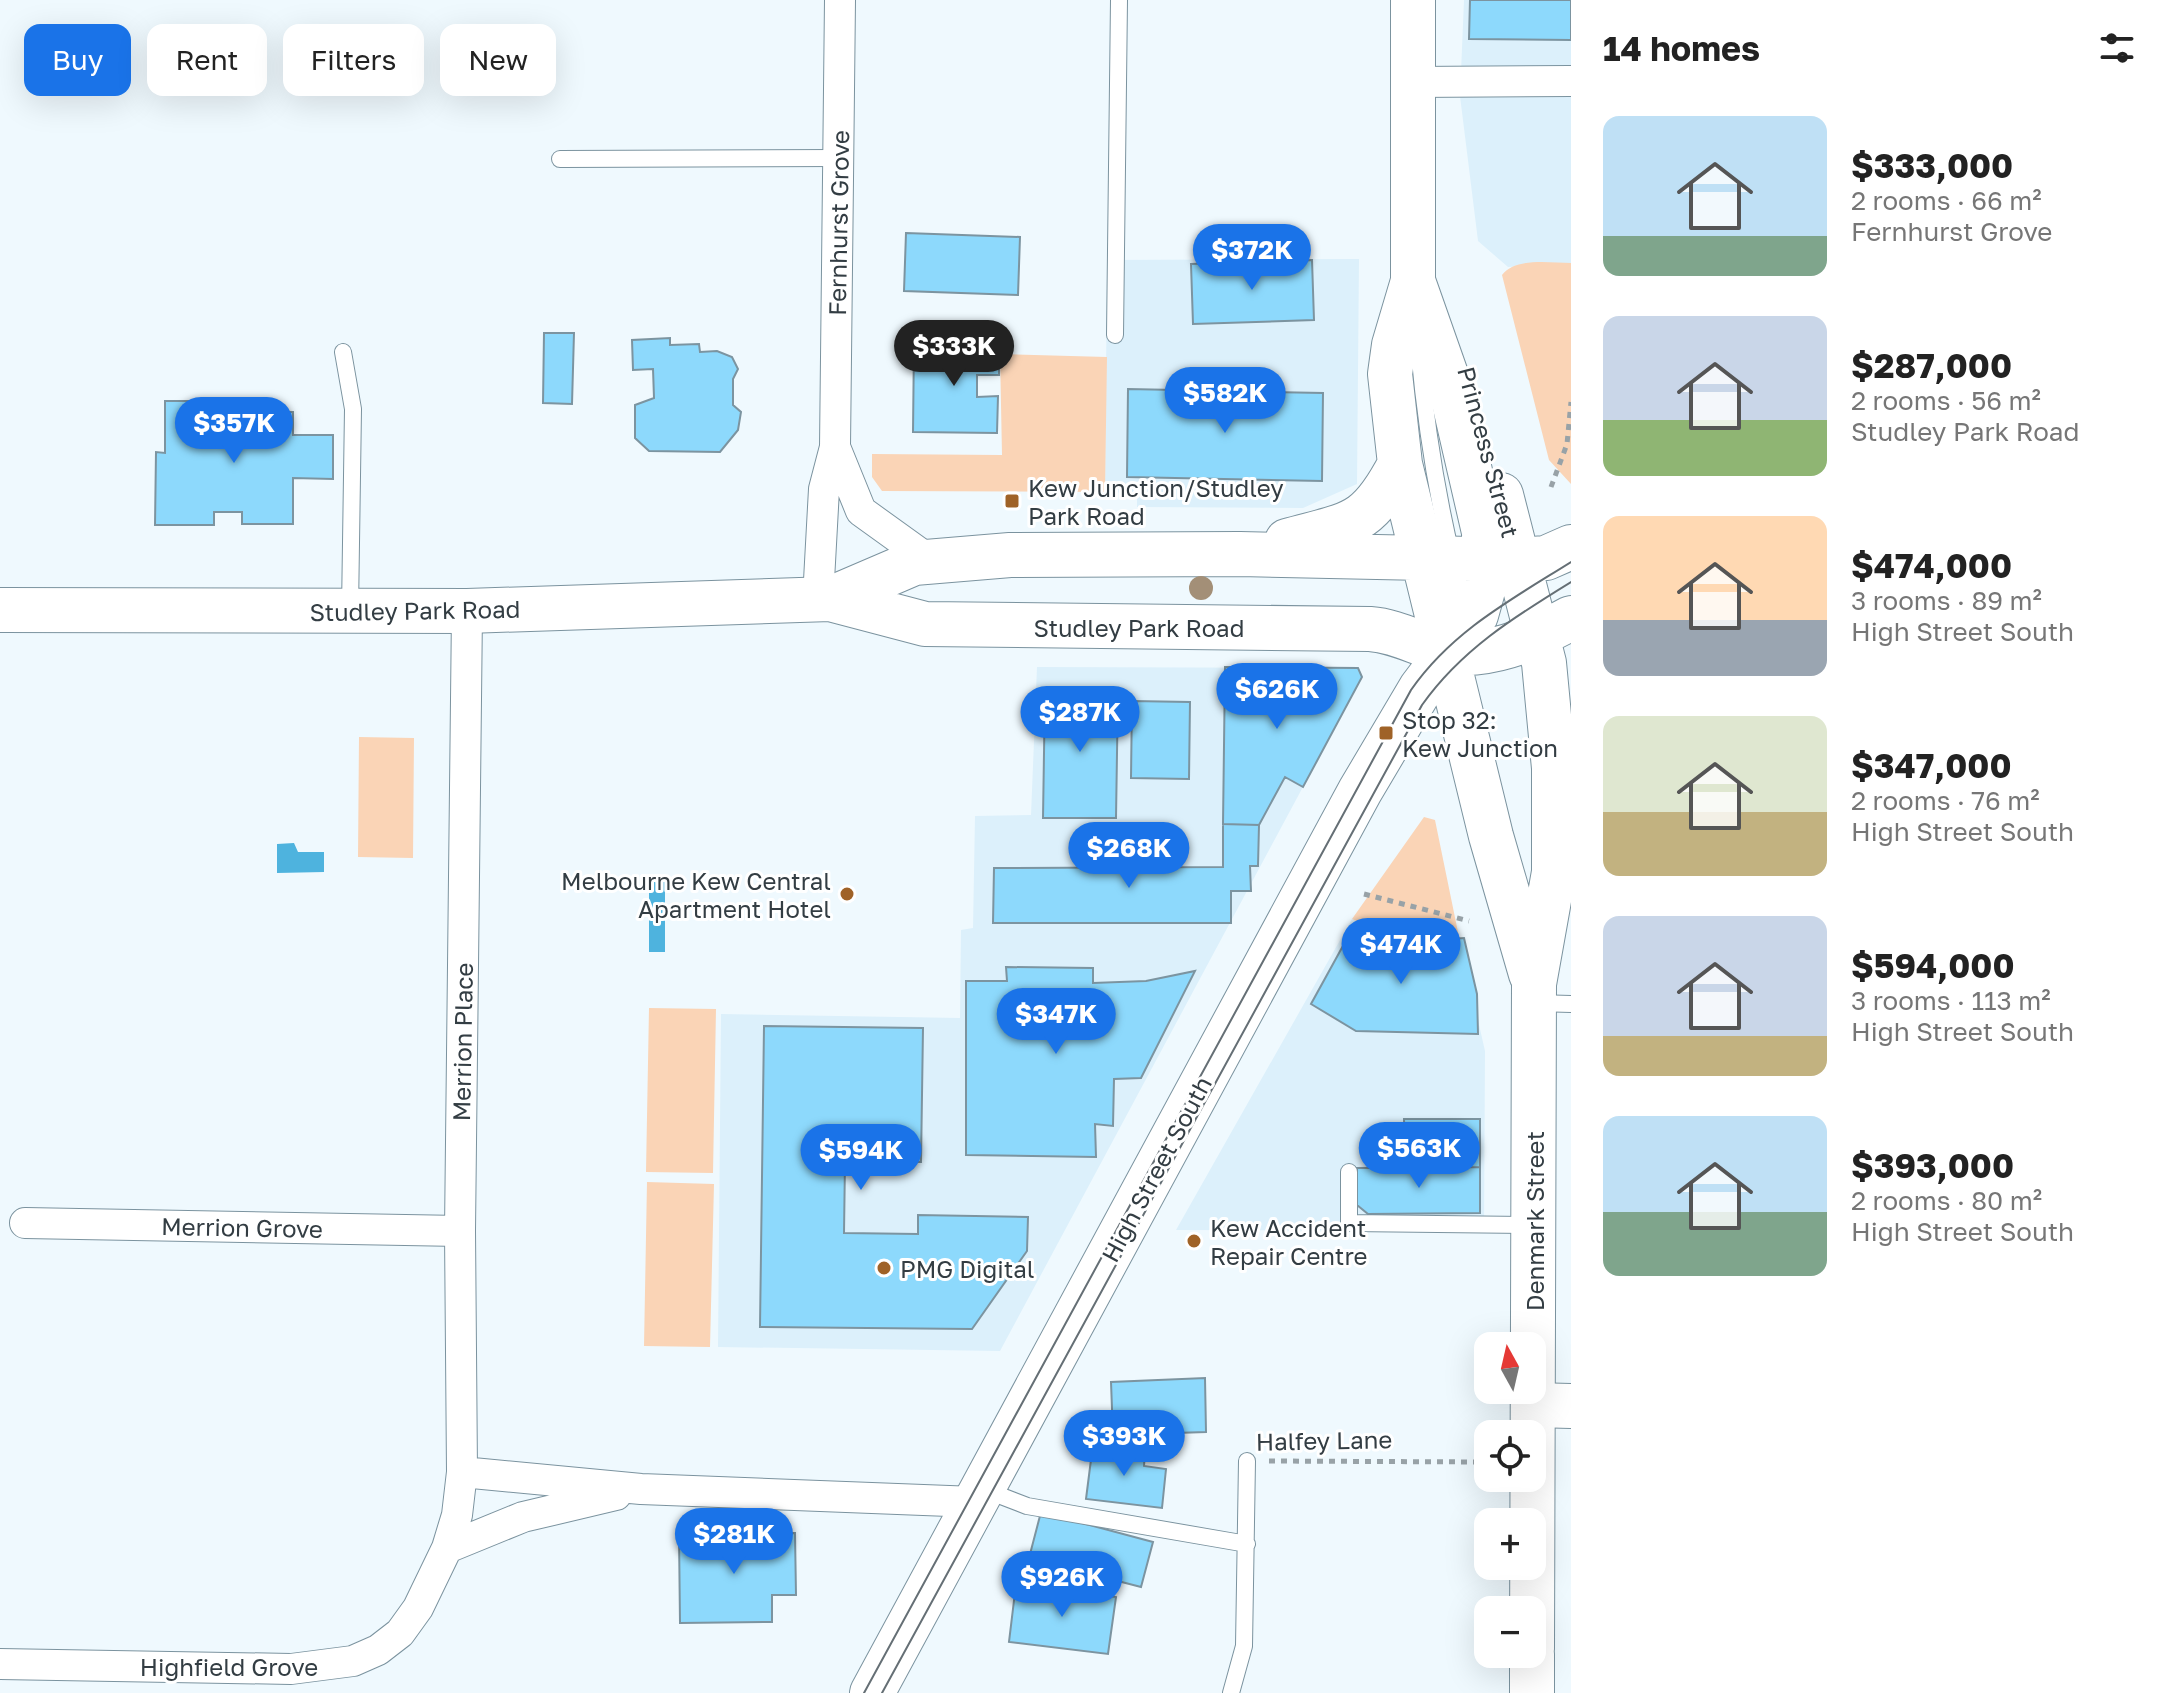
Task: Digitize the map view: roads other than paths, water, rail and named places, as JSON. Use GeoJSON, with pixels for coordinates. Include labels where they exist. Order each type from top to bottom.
{"type":"FeatureCollection","features":[{"type":"Feature","properties":{"kind":"main road","name":"Princess Street"},"geometry":{"type":"LineString","coordinates":[[1413,0],[1413,281],[1394,345],[1390,374],[1400,464],[1469,559],[1555,627]]}},
{"type":"Feature","properties":{"kind":"main road","name":"Princess Street"},"geometry":{"type":"LineString","coordinates":[[1413,281],[1471,371],[1465,642]]}},
{"type":"Feature","properties":{"kind":"main road"},"geometry":{"type":"LineString","coordinates":[[1240,554],[1358,520],[1383,498],[1400,464]]}},
{"type":"Feature","properties":{"kind":"main road","name":"Studley Park Road"},"geometry":{"type":"LineString","coordinates":[[824,599],[914,563],[929,560],[1047,553],[1546,558],[1571,547]]}},
{"type":"Feature","properties":{"kind":"main road","name":"High Street South"},"geometry":{"type":"LineString","coordinates":[[872,1693],[1360,791],[1421,688],[1465,642],[1483,599],[1469,559]]}},
{"type":"Feature","properties":{"kind":"main road","name":"Studley Park Road"},"geometry":{"type":"LineString","coordinates":[[0,610],[467,611],[824,599],[925,624],[1370,629],[1465,642]]}},
{"type":"Feature","properties":{"kind":"main road"},"geometry":{"type":"LineString","coordinates":[[1465,642],[1555,627]]}},
{"type":"Feature","properties":{"kind":"main road","name":"Denmark Street"},"geometry":{"type":"LineString","coordinates":[[1537,1596],[1553,1406],[1534,1225],[1556,853],[1561,708],[1555,627]]}},
{"type":"Feature","properties":{"kind":"main road","name":"Denmark Street"},"geometry":{"type":"LineString","coordinates":[[1465,642],[1491,836],[1546,997]]}},
{"type":"Feature","properties":{"kind":"main road","name":"Denmark Street"},"geometry":{"type":"LineString","coordinates":[[1532,1668],[1532,1693]]}},
{"type":"Feature","properties":{"kind":"street","name":"Fernhurst Grove"},"geometry":{"type":"LineString","coordinates":[[824,599],[822,507],[835,447],[840,0]]}},
{"type":"Feature","properties":{"kind":"street"},"geometry":{"type":"LineString","coordinates":[[1413,82],[1571,81]]}},
{"type":"Feature","properties":{"kind":"street","name":"Fernhurst Grove"},"geometry":{"type":"LineString","coordinates":[[835,447],[861,511],[929,560]]}},
{"type":"Feature","properties":{"kind":"street","name":"Merrion Place"},"geometry":{"type":"LineString","coordinates":[[462,1472],[460,1231],[467,611]]}},
{"type":"Feature","properties":{"kind":"street","name":"Merrion Grove"},"geometry":{"type":"LineString","coordinates":[[25,1223],[460,1231]]}},
{"type":"Feature","properties":{"kind":"street"},"geometry":{"type":"LineString","coordinates":[[462,1472],[641,1489],[979,1496]]}},
{"type":"Feature","properties":{"kind":"street","name":"Highfield Grove"},"geometry":{"type":"LineString","coordinates":[[0,1664],[291,1669],[353,1661],[378,1650],[400,1633],[418,1608],[447,1548],[457,1515],[462,1472]]}},
{"type":"Feature","properties":{"kind":"street"},"geometry":{"type":"LineString","coordinates":[[447,1548],[523,1517],[641,1489]]}},
{"type":"Feature","properties":{"kind":"lane"},"geometry":{"type":"LineString","coordinates":[[1115,335],[1119,0]]}},
{"type":"Feature","properties":{"kind":"lane"},"geometry":{"type":"LineString","coordinates":[[560,159],[839,158]]}},
{"type":"Feature","properties":{"kind":"lane"},"geometry":{"type":"LineString","coordinates":[[1413,281],[1426,427],[1469,559]]}},
{"type":"Feature","properties":{"kind":"lane"},"geometry":{"type":"LineString","coordinates":[[343,352],[353,409],[350,611]]}},
{"type":"Feature","properties":{"kind":"lane"},"geometry":{"type":"LineString","coordinates":[[1349,1172],[1349,1223],[1534,1225]]}},
{"type":"Feature","properties":{"kind":"lane","name":"Halfey Lane"},"geometry":{"type":"LineString","coordinates":[[1231,1693],[1244,1646],[1247,1461]]}},
{"type":"Feature","properties":{"kind":"lane"},"geometry":{"type":"LineString","coordinates":[[979,1496],[1247,1544]]}},
{"type":"Feature","properties":{"kind":"water"},"geometry":{"type":"Polygon","coordinates":[[[294,843],[298,852],[324,852],[324,872],[277,873],[277,844],[294,843]]]}},
{"type":"Feature","properties":{"kind":"water"},"geometry":{"type":"Polygon","coordinates":[[[649,879],[665,879],[665,952],[649,952],[649,879]]]}},
{"type":"Feature","properties":{"kind":"tram line"},"geometry":{"type":"LineString","coordinates":[[864,1693],[1411,690],[1427,669],[1464,633],[1571,562]]}},
{"type":"Feature","properties":{"kind":"tram line"},"geometry":{"type":"LineString","coordinates":[[882,1693],[1422,705],[1471,651],[1571,582]]}},
{"type":"Feature","properties":{"kind":"place","name":"Kew Junction/Studley Park Road"},"geometry":{"type":"Point","coordinates":[1012,501]}},
{"type":"Feature","properties":{"kind":"place","name":"Stop 32: Kew Junction"},"geometry":{"type":"Point","coordinates":[1386,733]}},
{"type":"Feature","properties":{"kind":"place","name":"Melbourne Kew Central Apartment Hotel"},"geometry":{"type":"Point","coordinates":[847,894]}},
{"type":"Feature","properties":{"kind":"place","name":"Kew Accident Repair Centre"},"geometry":{"type":"Point","coordinates":[1194,1241]}},
{"type":"Feature","properties":{"kind":"place","name":"PMG Digital"},"geometry":{"type":"Point","coordinates":[884,1268]}}]}
